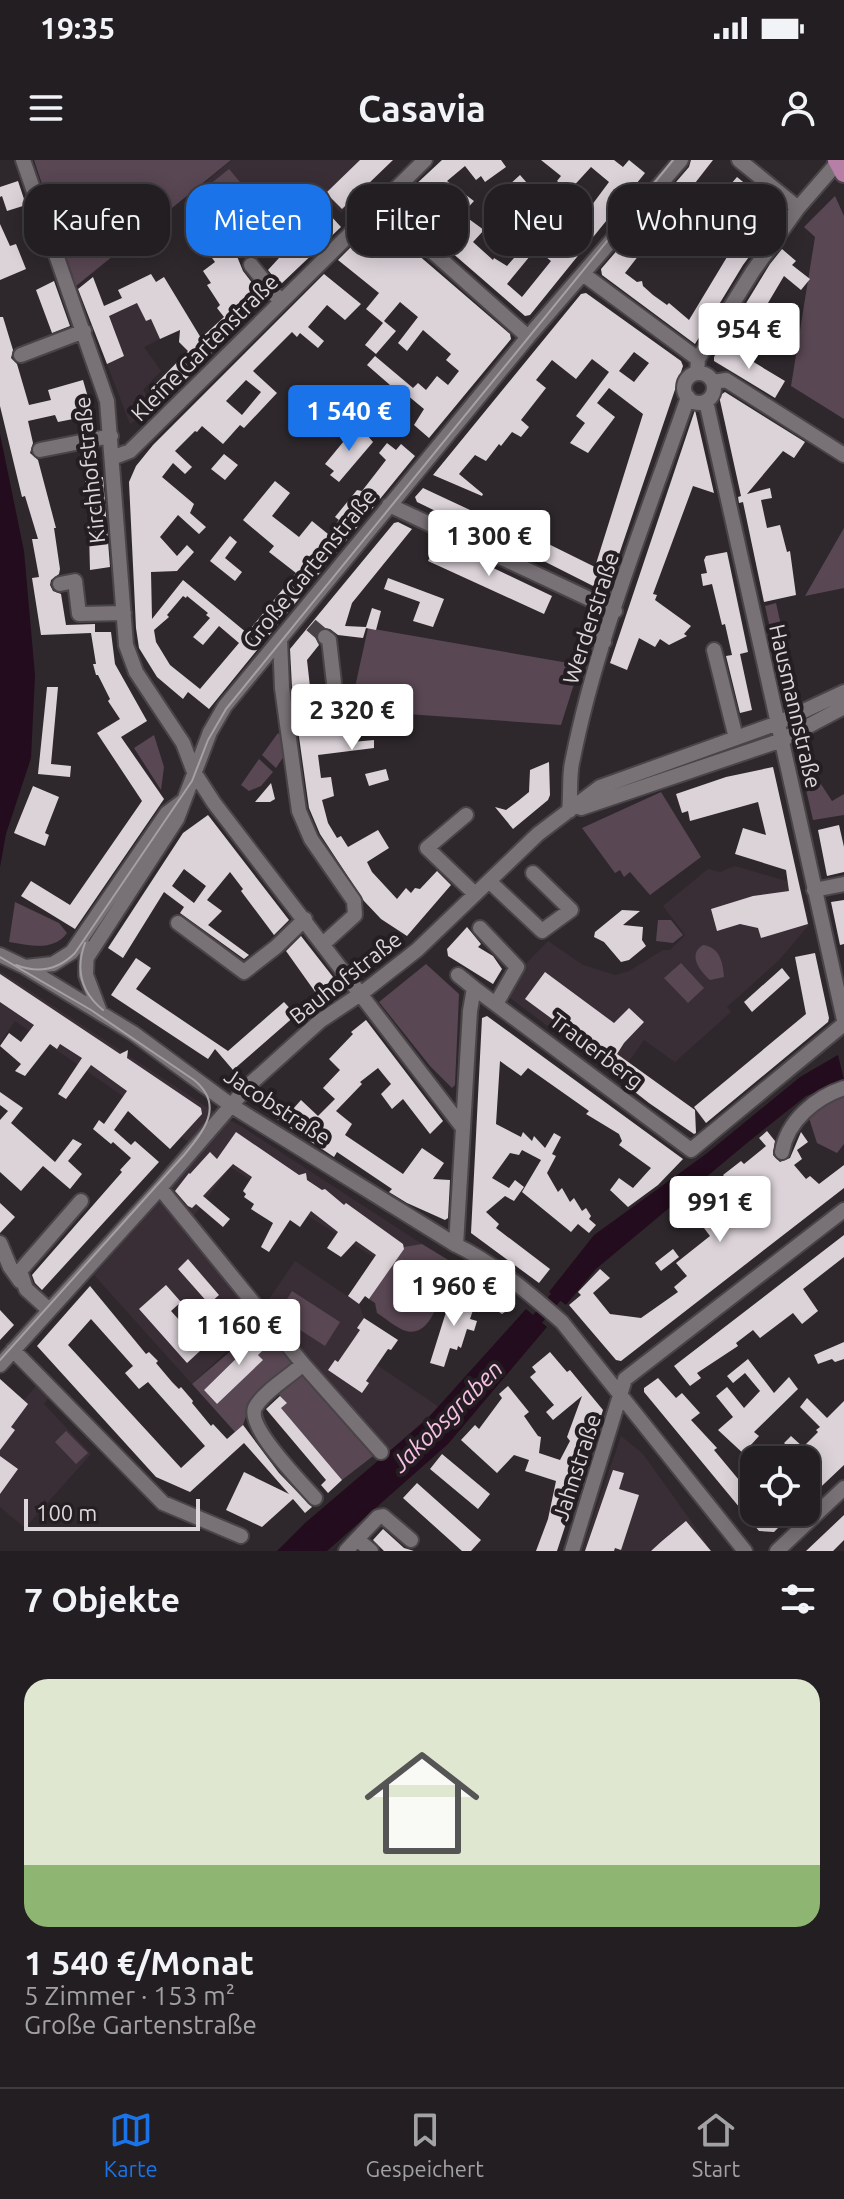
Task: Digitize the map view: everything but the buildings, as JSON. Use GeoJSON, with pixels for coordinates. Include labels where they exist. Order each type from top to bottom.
{"type":"FeatureCollection","features":[{"type":"Feature","properties":{"kind":"street","name":"Kirchhofstraße"},"geometry":{"type":"LineString","coordinates":[[23,160],[107,401],[126,645],[136,672],[183,743],[194,772]]}},
{"type":"Feature","properties":{"kind":"street","name":"Kleine Gartenstraße"},"geometry":{"type":"LineString","coordinates":[[400,184],[425,160]]}},
{"type":"Feature","properties":{"kind":"street","name":"Große Gartenstraße"},"geometry":{"type":"LineString","coordinates":[[88,956],[177,819],[210,732],[225,706],[280,639],[305,620],[389,505],[528,337],[681,160]]}},
{"type":"Feature","properties":{"kind":"street"},"geometry":{"type":"LineString","coordinates":[[739,160],[798,208]]}},
{"type":"Feature","properties":{"kind":"street","name":"Werderstraße"},"geometry":{"type":"LineString","coordinates":[[569,811],[571,767],[591,682],[688,397],[684,389],[686,380],[698,366],[753,271],[798,208],[840,164]]}},
{"type":"Feature","properties":{"kind":"street","name":"Kleine Gartenstraße"},"geometry":{"type":"LineString","coordinates":[[112,458],[130,451],[347,236]]}},
{"type":"Feature","properties":{"kind":"street"},"geometry":{"type":"LineString","coordinates":[[437,256],[528,337]]}},
{"type":"Feature","properties":{"kind":"street"},"geometry":{"type":"LineString","coordinates":[[251,265],[281,302]]}},
{"type":"Feature","properties":{"kind":"street"},"geometry":{"type":"LineString","coordinates":[[583,274],[698,366],[713,382],[714,391],[706,401],[696,402],[688,397]]}},
{"type":"Feature","properties":{"kind":"street"},"geometry":{"type":"LineString","coordinates":[[21,355],[82,327]]}},
{"type":"Feature","properties":{"kind":"street"},"geometry":{"type":"LineString","coordinates":[[713,382],[726,380],[844,455]]}},
{"type":"Feature","properties":{"kind":"street","name":"Hausmannstraße"},"geometry":{"type":"LineString","coordinates":[[706,401],[844,1022]]}},
{"type":"Feature","properties":{"kind":"street"},"geometry":{"type":"LineString","coordinates":[[40,450],[111,436]]}},
{"type":"Feature","properties":{"kind":"street"},"geometry":{"type":"LineString","coordinates":[[389,505],[615,611]]}},
{"type":"Feature","properties":{"kind":"street"},"geometry":{"type":"LineString","coordinates":[[60,584],[75,581],[79,614],[124,613]]}},
{"type":"Feature","properties":{"kind":"street"},"geometry":{"type":"LineString","coordinates":[[589,636],[604,642]]}},
{"type":"Feature","properties":{"kind":"street"},"geometry":{"type":"LineString","coordinates":[[325,637],[329,640],[336,700]]}},
{"type":"Feature","properties":{"kind":"street"},"geometry":{"type":"LineString","coordinates":[[280,639],[282,688],[299,811],[311,839],[354,901],[358,917],[323,944]]}},
{"type":"Feature","properties":{"kind":"street"},"geometry":{"type":"LineString","coordinates":[[714,650],[736,738]]}},
{"type":"Feature","properties":{"kind":"street","name":"Bauhofstraße"},"geometry":{"type":"LineString","coordinates":[[5,1354],[160,1188],[248,1086],[320,1021],[417,950],[538,834],[600,787],[778,723],[844,692]]}},
{"type":"Feature","properties":{"kind":"street","name":"Bauhofstraße"},"geometry":{"type":"LineString","coordinates":[[569,811],[782,740],[844,707]]}},
{"type":"Feature","properties":{"kind":"street"},"geometry":{"type":"LineString","coordinates":[[194,772],[214,803],[463,1128]]}},
{"type":"Feature","properties":{"kind":"street","name":"Große Gartenstraße"},"geometry":{"type":"LineString","coordinates":[[25,967],[48,966],[63,959],[88,932],[167,813],[184,800]]}},
{"type":"Feature","properties":{"kind":"street"},"geometry":{"type":"LineString","coordinates":[[466,815],[427,848],[475,894]]}},
{"type":"Feature","properties":{"kind":"street"},"geometry":{"type":"LineString","coordinates":[[489,881],[542,931],[571,910],[533,873]]}},
{"type":"Feature","properties":{"kind":"street"},"geometry":{"type":"LineString","coordinates":[[814,890],[844,884]]}},
{"type":"Feature","properties":{"kind":"street"},"geometry":{"type":"LineString","coordinates":[[178,923],[244,972],[305,919]]}},
{"type":"Feature","properties":{"kind":"street"},"geometry":{"type":"LineString","coordinates":[[480,928],[517,967],[496,1004]]}},
{"type":"Feature","properties":{"kind":"street"},"geometry":{"type":"LineString","coordinates":[[88,932],[86,975],[100,1013]]}},
{"type":"Feature","properties":{"kind":"street","name":"Jacobstraße"},"geometry":{"type":"LineString","coordinates":[[0,955],[133,1033],[232,1106],[475,1254],[531,1295],[562,1322],[745,1551]]}},
{"type":"Feature","properties":{"kind":"street","name":"Trauerberg"},"geometry":{"type":"LineString","coordinates":[[458,975],[691,1150],[844,1022]]}},
{"type":"Feature","properties":{"kind":"street"},"geometry":{"type":"LineString","coordinates":[[456,1245],[474,988]]}},
{"type":"Feature","properties":{"kind":"street"},"geometry":{"type":"LineString","coordinates":[[782,1152],[785,1139],[814,1101],[844,1088]]}},
{"type":"Feature","properties":{"kind":"street"},"geometry":{"type":"LineString","coordinates":[[160,1188],[303,1364],[381,1452]]}},
{"type":"Feature","properties":{"kind":"street"},"geometry":{"type":"LineString","coordinates":[[23,1285],[20,1271],[81,1201]]}},
{"type":"Feature","properties":{"kind":"street"},"geometry":{"type":"LineString","coordinates":[[620,1395],[625,1379],[844,1210]]}},
{"type":"Feature","properties":{"kind":"street"},"geometry":{"type":"LineString","coordinates":[[0,1243],[10,1267],[23,1285],[48,1309]]}},
{"type":"Feature","properties":{"kind":"street"},"geometry":{"type":"LineString","coordinates":[[5,1354],[163,1503],[241,1536]]}},
{"type":"Feature","properties":{"kind":"street"},"geometry":{"type":"LineString","coordinates":[[303,1364],[257,1403],[253,1417],[259,1431],[315,1498]]}},
{"type":"Feature","properties":{"kind":"street","name":"Jahnstraße"},"geometry":{"type":"LineString","coordinates":[[572,1551],[620,1395]]}},
{"type":"Feature","properties":{"kind":"street"},"geometry":{"type":"LineString","coordinates":[[777,1551],[844,1488]]}},
{"type":"Feature","properties":{"kind":"street"},"geometry":{"type":"LineString","coordinates":[[346,1551],[378,1517],[383,1516],[411,1540]]}},
{"type":"Feature","properties":{"kind":"street"},"geometry":{"type":"LineString","coordinates":[[357,1539],[371,1551]]}},
{"type":"Feature","properties":{"kind":"shaded area"},"geometry":{"type":"Polygon","coordinates":[[[34,160],[231,160],[201,184],[186,184],[186,197],[170,210],[170,184],[42,184],[34,160]]]}},
{"type":"Feature","properties":{"kind":"shaded area"},"geometry":{"type":"Polygon","coordinates":[[[232,160],[393,160],[369,184],[347,184],[347,207],[341,213],[331,203],[331,184],[203,184],[232,160]]]}},
{"type":"Feature","properties":{"kind":"shaded area"},"geometry":{"type":"Polygon","coordinates":[[[229,169],[242,184],[210,184],[229,169]]]}},
{"type":"Feature","properties":{"kind":"shaded area"},"geometry":{"type":"Polygon","coordinates":[[[835,196],[844,216],[844,419],[791,386],[815,237],[804,227],[835,196]]]}},
{"type":"Feature","properties":{"kind":"shaded area"},"geometry":{"type":"Polygon","coordinates":[[[66,256],[113,256],[76,286],[66,256]]]}},
{"type":"Feature","properties":{"kind":"shaded area"},"geometry":{"type":"Polygon","coordinates":[[[113,302],[118,312],[137,303],[146,321],[151,319],[160,339],[144,347],[161,371],[143,390],[155,408],[130,424],[99,343],[117,335],[105,306],[113,302]]]}},
{"type":"Feature","properties":{"kind":"shaded area"},"geometry":{"type":"Polygon","coordinates":[[[844,528],[844,588],[805,596],[844,528]]]}},
{"type":"Feature","properties":{"kind":"shaded area"},"geometry":{"type":"Polygon","coordinates":[[[776,603],[798,701],[791,705],[787,703],[765,606],[776,603]]]}},
{"type":"Feature","properties":{"kind":"shaded area"},"geometry":{"type":"Polygon","coordinates":[[[368,628],[580,665],[561,725],[350,710],[368,628]]]}},
{"type":"Feature","properties":{"kind":"shaded area"},"geometry":{"type":"Polygon","coordinates":[[[278,733],[282,737],[284,756],[276,768],[262,755],[278,733]]]}},
{"type":"Feature","properties":{"kind":"shaded area"},"geometry":{"type":"Polygon","coordinates":[[[154,735],[164,767],[161,790],[134,748],[154,735]]]}},
{"type":"Feature","properties":{"kind":"shaded area"},"geometry":{"type":"Polygon","coordinates":[[[796,746],[832,801],[844,794],[844,815],[813,820],[796,746]]]}},
{"type":"Feature","properties":{"kind":"shaded area"},"geometry":{"type":"Polygon","coordinates":[[[259,759],[273,772],[261,786],[249,791],[241,785],[259,759]]]}},
{"type":"Feature","properties":{"kind":"shaded area"},"geometry":{"type":"Polygon","coordinates":[[[661,792],[701,857],[650,895],[630,872],[624,877],[620,870],[615,873],[582,828],[661,792]]]}},
{"type":"Feature","properties":{"kind":"shaded area"},"geometry":{"type":"Polygon","coordinates":[[[735,866],[800,885],[809,925],[779,960],[727,1007],[731,1012],[675,1062],[644,1040],[617,1078],[505,994],[519,971],[548,941],[583,965],[615,975],[629,971],[663,950],[670,950],[685,935],[663,906],[708,869],[720,872],[735,866]]]}},
{"type":"Feature","properties":{"kind":"shaded area"},"geometry":{"type":"Polygon","coordinates":[[[15,902],[59,923],[67,933],[48,945],[9,942],[15,902]]]}},
{"type":"Feature","properties":{"kind":"shaded area"},"geometry":{"type":"Polygon","coordinates":[[[658,920],[671,920],[683,935],[673,943],[656,941],[658,920]]]}},
{"type":"Feature","properties":{"kind":"shaded area"},"geometry":{"type":"Polygon","coordinates":[[[703,945],[717,952],[724,977],[710,980],[699,968],[696,953],[703,945]]]}},
{"type":"Feature","properties":{"kind":"shaded area"},"geometry":{"type":"Polygon","coordinates":[[[681,963],[704,988],[688,1003],[664,978],[681,963]]]}},
{"type":"Feature","properties":{"kind":"shaded area"},"geometry":{"type":"Polygon","coordinates":[[[426,964],[459,994],[455,1085],[452,1088],[430,1066],[379,1002],[426,964]]]}},
{"type":"Feature","properties":{"kind":"shaded area"},"geometry":{"type":"Polygon","coordinates":[[[0,971],[422,1244],[402,1275],[230,1167],[190,1221],[264,1316],[192,1384],[94,1275],[203,1152],[15,1021],[0,1043],[0,971]]]}},
{"type":"Feature","properties":{"kind":"shaded area"},"geometry":{"type":"Polygon","coordinates":[[[844,1093],[844,1144],[837,1153],[817,1143],[808,1115],[823,1101],[844,1093]]]}},
{"type":"Feature","properties":{"kind":"shaded area"},"geometry":{"type":"Polygon","coordinates":[[[422,1244],[450,1261],[436,1308],[423,1328],[414,1332],[403,1330],[377,1313],[375,1303],[369,1299],[404,1247],[422,1244]]]}},
{"type":"Feature","properties":{"kind":"shaded area"},"geometry":{"type":"Polygon","coordinates":[[[295,1261],[359,1304],[364,1318],[398,1340],[377,1365],[439,1407],[387,1454],[263,1308],[295,1261]]]}},
{"type":"Feature","properties":{"kind":"shaded area"},"geometry":{"type":"Polygon","coordinates":[[[292,1291],[340,1322],[325,1346],[277,1315],[292,1291]]]}},
{"type":"Feature","properties":{"kind":"shaded area"},"geometry":{"type":"Polygon","coordinates":[[[255,1311],[265,1323],[246,1340],[250,1345],[204,1390],[217,1404],[262,1360],[258,1355],[278,1337],[294,1360],[293,1365],[250,1405],[243,1425],[235,1432],[192,1384],[232,1350],[223,1340],[255,1311]]]}},
{"type":"Feature","properties":{"kind":"shaded area"},"geometry":{"type":"Polygon","coordinates":[[[304,1370],[377,1453],[342,1480],[281,1408],[286,1403],[278,1393],[304,1370]]]}},
{"type":"Feature","properties":{"kind":"shaded area"},"geometry":{"type":"Polygon","coordinates":[[[4,1383],[24,1400],[37,1385],[49,1397],[44,1404],[91,1454],[25,1528],[0,1507],[0,1387],[4,1383]]]}},
{"type":"Feature","properties":{"kind":"shaded area"},"geometry":{"type":"Polygon","coordinates":[[[66,1431],[88,1453],[76,1464],[55,1442],[66,1431]]]}},
{"type":"Feature","properties":{"kind":"shaded area"},"geometry":{"type":"Polygon","coordinates":[[[621,1436],[643,1454],[703,1538],[708,1547],[703,1551],[582,1551],[621,1436]]]}},
{"type":"Feature","properties":{"kind":"water"},"geometry":{"type":"Polygon","coordinates":[[[0,434],[24,551],[35,675],[31,758],[6,834],[0,867],[0,434]]]}},
{"type":"Feature","properties":{"kind":"water"},"geometry":{"type":"Polygon","coordinates":[[[838,1055],[844,1080],[806,1096],[747,1143],[596,1269],[566,1305],[549,1292],[594,1235],[706,1154],[800,1077],[838,1055]]]}},
{"type":"Feature","properties":{"kind":"water","name":"Jakobsgraben"},"geometry":{"type":"Polygon","coordinates":[[[526,1309],[547,1327],[448,1444],[327,1551],[277,1551],[305,1523],[427,1419],[526,1309]]]}},
{"type":"Feature","properties":{"kind":"waterway","name":"Jakobsgraben"},"geometry":{"type":"LineString","coordinates":[[529,1329],[566,1285]]}},
{"type":"Feature","properties":{"kind":"tunnel"},"geometry":{"type":"LineString","coordinates":[[311,625],[325,637]]}},
{"type":"Feature","properties":{"kind":"tram line"},"geometry":{"type":"LineString","coordinates":[[16,965],[48,969],[75,953],[192,781],[208,740],[226,709],[673,160]]}},
{"type":"Feature","properties":{"kind":"tram line"},"geometry":{"type":"LineString","coordinates":[[85,943],[80,962],[82,980],[90,996],[103,1010]]}},
{"type":"Feature","properties":{"kind":"tram line"},"geometry":{"type":"LineString","coordinates":[[0,957],[91,1010],[194,1080],[203,1089],[210,1108],[204,1127],[184,1155],[0,1360]]}}]}
